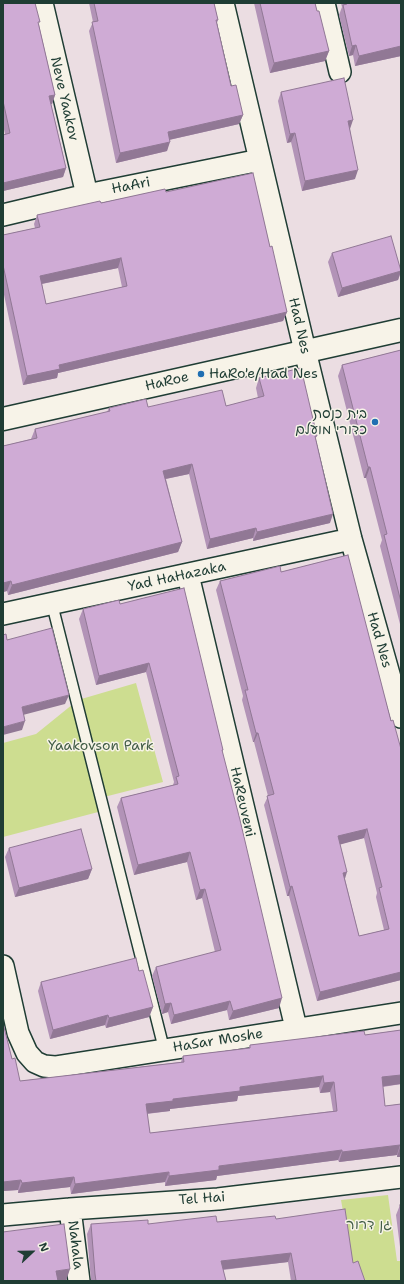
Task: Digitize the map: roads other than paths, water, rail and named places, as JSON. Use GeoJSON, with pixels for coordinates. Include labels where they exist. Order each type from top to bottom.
{"type":"FeatureCollection","features":[{"type":"Feature","properties":{"kind":"street","name":"Neve Yaakov"},"geometry":{"type":"LineString","coordinates":[[42,3],[87,194]]}},
{"type":"Feature","properties":{"kind":"street","name":"Had Nes"},"geometry":{"type":"LineString","coordinates":[[223,3],[351,539],[401,717]]}},
{"type":"Feature","properties":{"kind":"street"},"geometry":{"type":"LineString","coordinates":[[324,3],[340,72]]}},
{"type":"Feature","properties":{"kind":"street","name":"HaAri"},"geometry":{"type":"LineString","coordinates":[[3,215],[87,194],[260,160]]}},
{"type":"Feature","properties":{"kind":"street","name":"HaRoe"},"geometry":{"type":"LineString","coordinates":[[3,419],[401,330]]}},
{"type":"Feature","properties":{"kind":"street","name":"Yad HaHazaka"},"geometry":{"type":"LineString","coordinates":[[3,614],[351,539]]}},
{"type":"Feature","properties":{"kind":"street","name":"HaReuveni"},"geometry":{"type":"LineString","coordinates":[[188,575],[296,1028]]}},
{"type":"Feature","properties":{"kind":"street","name":"HaSar Moshe"},"geometry":{"type":"LineString","coordinates":[[3,966],[18,1033],[27,1053],[35,1062],[54,1068],[296,1028],[401,1013]]}},
{"type":"Feature","properties":{"kind":"street","name":"Tel Hai"},"geometry":{"type":"LineString","coordinates":[[3,1215],[218,1199],[401,1177]]}},
{"type":"Feature","properties":{"kind":"street","name":"Nahala"},"geometry":{"type":"LineString","coordinates":[[70,1209],[79,1281]]}},
{"type":"Feature","properties":{"kind":"lane"},"geometry":{"type":"LineString","coordinates":[[52,604],[164,1049]]}},
{"type":"Feature","properties":{"kind":"place","name":"HaRo'e/Had Nes"},"geometry":{"type":"Point","coordinates":[201,374]}},
{"type":"Feature","properties":{"kind":"place","name":"בית כנסת כדורי מועלם"},"geometry":{"type":"Point","coordinates":[375,422]}},
{"type":"Feature","properties":{"kind":"park label","name":"Yaakovson Park"},"geometry":{"type":"Point","coordinates":[101,746]}},
{"type":"Feature","properties":{"kind":"park label","name":"גן דרור"},"geometry":{"type":"Point","coordinates":[369,1225]}}]}
